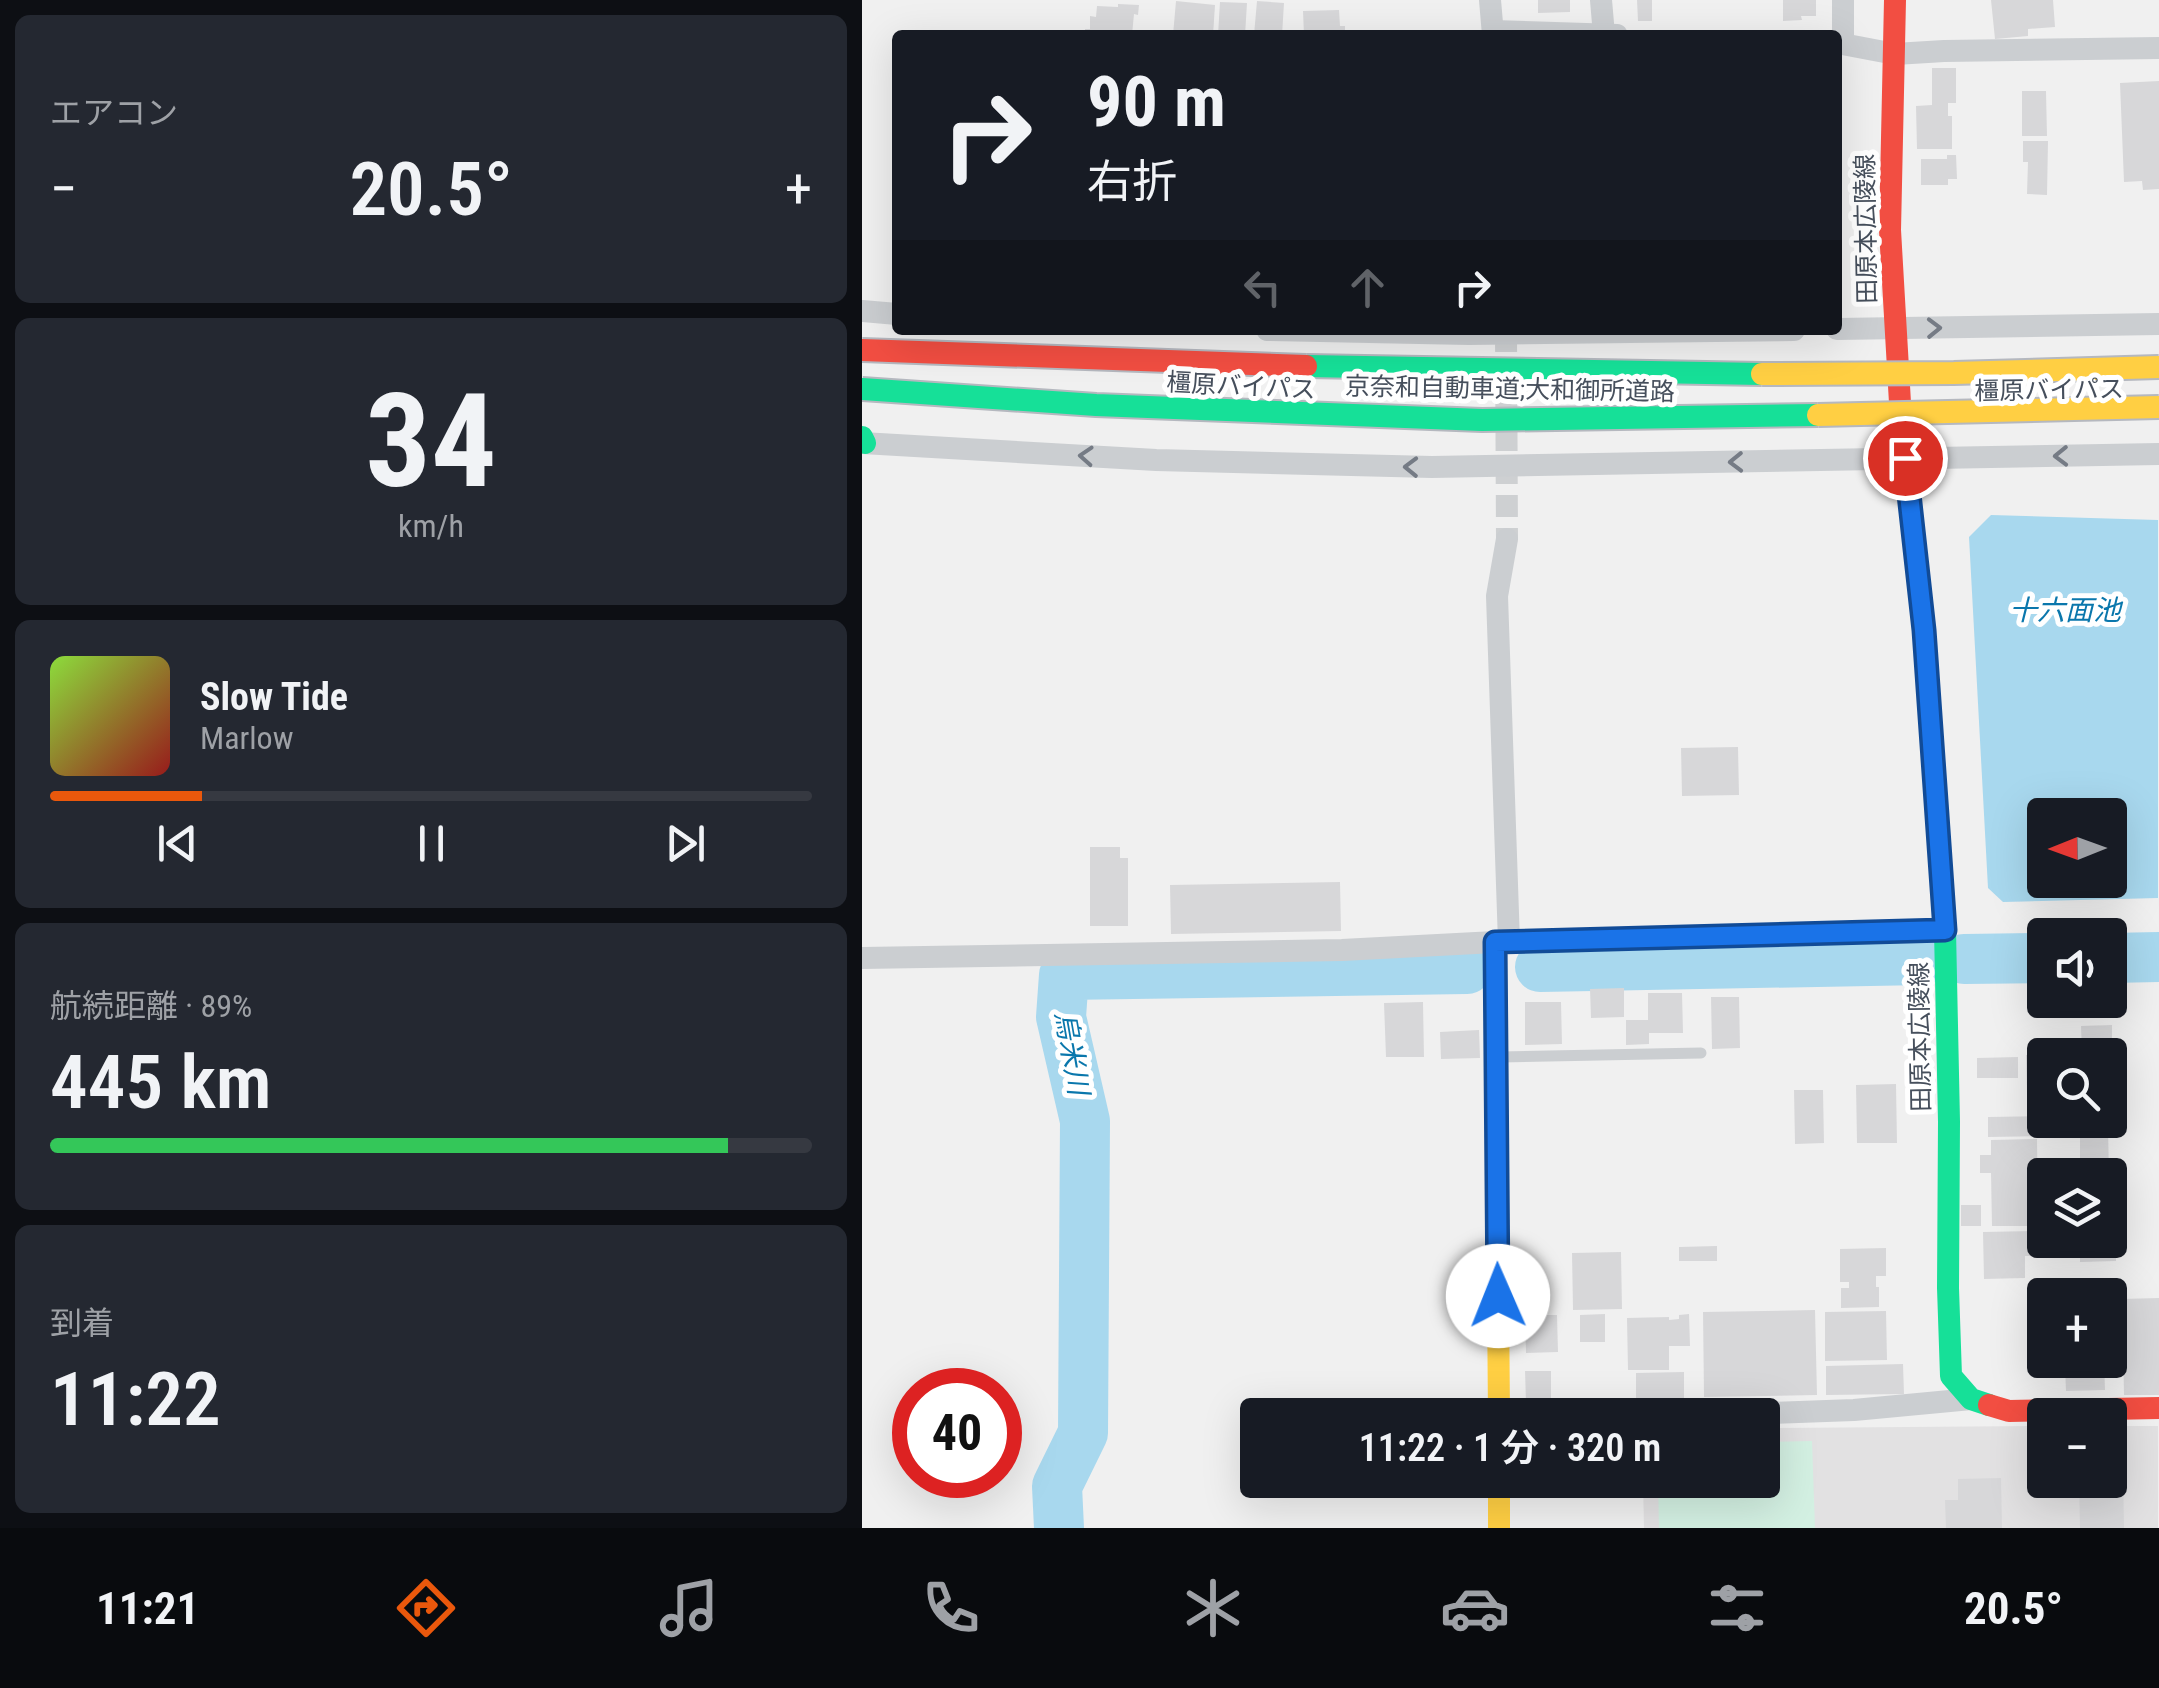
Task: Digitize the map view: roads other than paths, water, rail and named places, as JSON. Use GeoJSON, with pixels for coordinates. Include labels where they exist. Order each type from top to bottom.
{"type":"FeatureCollection","features":[{"type":"Feature","properties":{"kind":"main road","name":"田原本広陵線"},"geometry":{"type":"LineString","coordinates":[[1895,0],[1890,230],[1901,420],[1924,630],[1945,930],[1951,1376],[1971,1399]]}},
{"type":"Feature","properties":{"kind":"main road","name":"橿原バイパス"},"geometry":{"type":"LineString","coordinates":[[862,339],[1123,351],[1491,359],[1897,364],[2158,357]]}},
{"type":"Feature","properties":{"kind":"main road","name":"京奈和自動車道;大和御所道路"},"geometry":{"type":"LineString","coordinates":[[862,350],[1483,370],[1890,374],[2158,368]]}},
{"type":"Feature","properties":{"kind":"main road","name":"橿原バイパス"},"geometry":{"type":"LineString","coordinates":[[862,392],[1489,425],[2158,416]]}},
{"type":"Feature","properties":{"kind":"main road","name":"京奈和自動車道;大和御所道路"},"geometry":{"type":"LineString","coordinates":[[862,392],[1482,420],[2158,408]]}},
{"type":"Feature","properties":{"kind":"main road"},"geometry":{"type":"LineString","coordinates":[[1499,1398],[1496,1058],[1502,942]]}},
{"type":"Feature","properties":{"kind":"main road"},"geometry":{"type":"LineString","coordinates":[[1971,1399],[2009,1411],[2158,1408]]}},
{"type":"Feature","properties":{"kind":"main road"},"geometry":{"type":"LineString","coordinates":[[1499,1498],[1499,1528]]}},
{"type":"Feature","properties":{"kind":"street"},"geometry":{"type":"LineString","coordinates":[[1490,0],[1493,30]]}},
{"type":"Feature","properties":{"kind":"street"},"geometry":{"type":"LineString","coordinates":[[1601,0],[1604,30]]}},
{"type":"Feature","properties":{"kind":"street"},"geometry":{"type":"LineString","coordinates":[[1841,30],[1843,0]]}},
{"type":"Feature","properties":{"kind":"street"},"geometry":{"type":"LineString","coordinates":[[1842,43],[1895,54],[2158,48]]}},
{"type":"Feature","properties":{"kind":"street"},"geometry":{"type":"LineString","coordinates":[[862,311],[892,314]]}},
{"type":"Feature","properties":{"kind":"street"},"geometry":{"type":"LineString","coordinates":[[1842,330],[2158,324]]}},
{"type":"Feature","properties":{"kind":"street"},"geometry":{"type":"LineString","coordinates":[[863,441],[1156,460],[1432,468],[2158,454]]}},
{"type":"Feature","properties":{"kind":"street"},"geometry":{"type":"LineString","coordinates":[[1502,942],[1497,596],[1506,539]]}},
{"type":"Feature","properties":{"kind":"street"},"geometry":{"type":"LineString","coordinates":[[862,958],[1342,950],[1945,930]]}},
{"type":"Feature","properties":{"kind":"street"},"geometry":{"type":"LineString","coordinates":[[1780,1413],[1971,1399]]}},
{"type":"Feature","properties":{"kind":"lane"},"geometry":{"type":"LineString","coordinates":[[1496,1058],[1701,1053]]}},
{"type":"Feature","properties":{"kind":"water","name":"十六面池"},"geometry":{"type":"Polygon","coordinates":[[[1991,515],[2158,520],[2158,898],[2003,902],[1988,888],[1969,537],[1991,515]]]}},
{"type":"Feature","properties":{"kind":"waterway","name":"烏米川"},"geometry":{"type":"LineString","coordinates":[[2127,958],[2159,957]]}},
{"type":"Feature","properties":{"kind":"waterway","name":"烏米川"},"geometry":{"type":"LineString","coordinates":[[1964,959],[2027,958]]}},
{"type":"Feature","properties":{"kind":"waterway","name":"烏米川"},"geometry":{"type":"LineString","coordinates":[[1540,967],[1923,960]]}},
{"type":"Feature","properties":{"kind":"waterway","name":"烏米川"},"geometry":{"type":"LineString","coordinates":[[1059,1528],[1057,1486],[1083,1433],[1085,1121],[1061,1017],[1064,975],[1467,969]]}},
{"type":"Feature","properties":{"kind":"tunnel"},"geometry":{"type":"LineString","coordinates":[[1506,335],[1507,539]]}}]}
